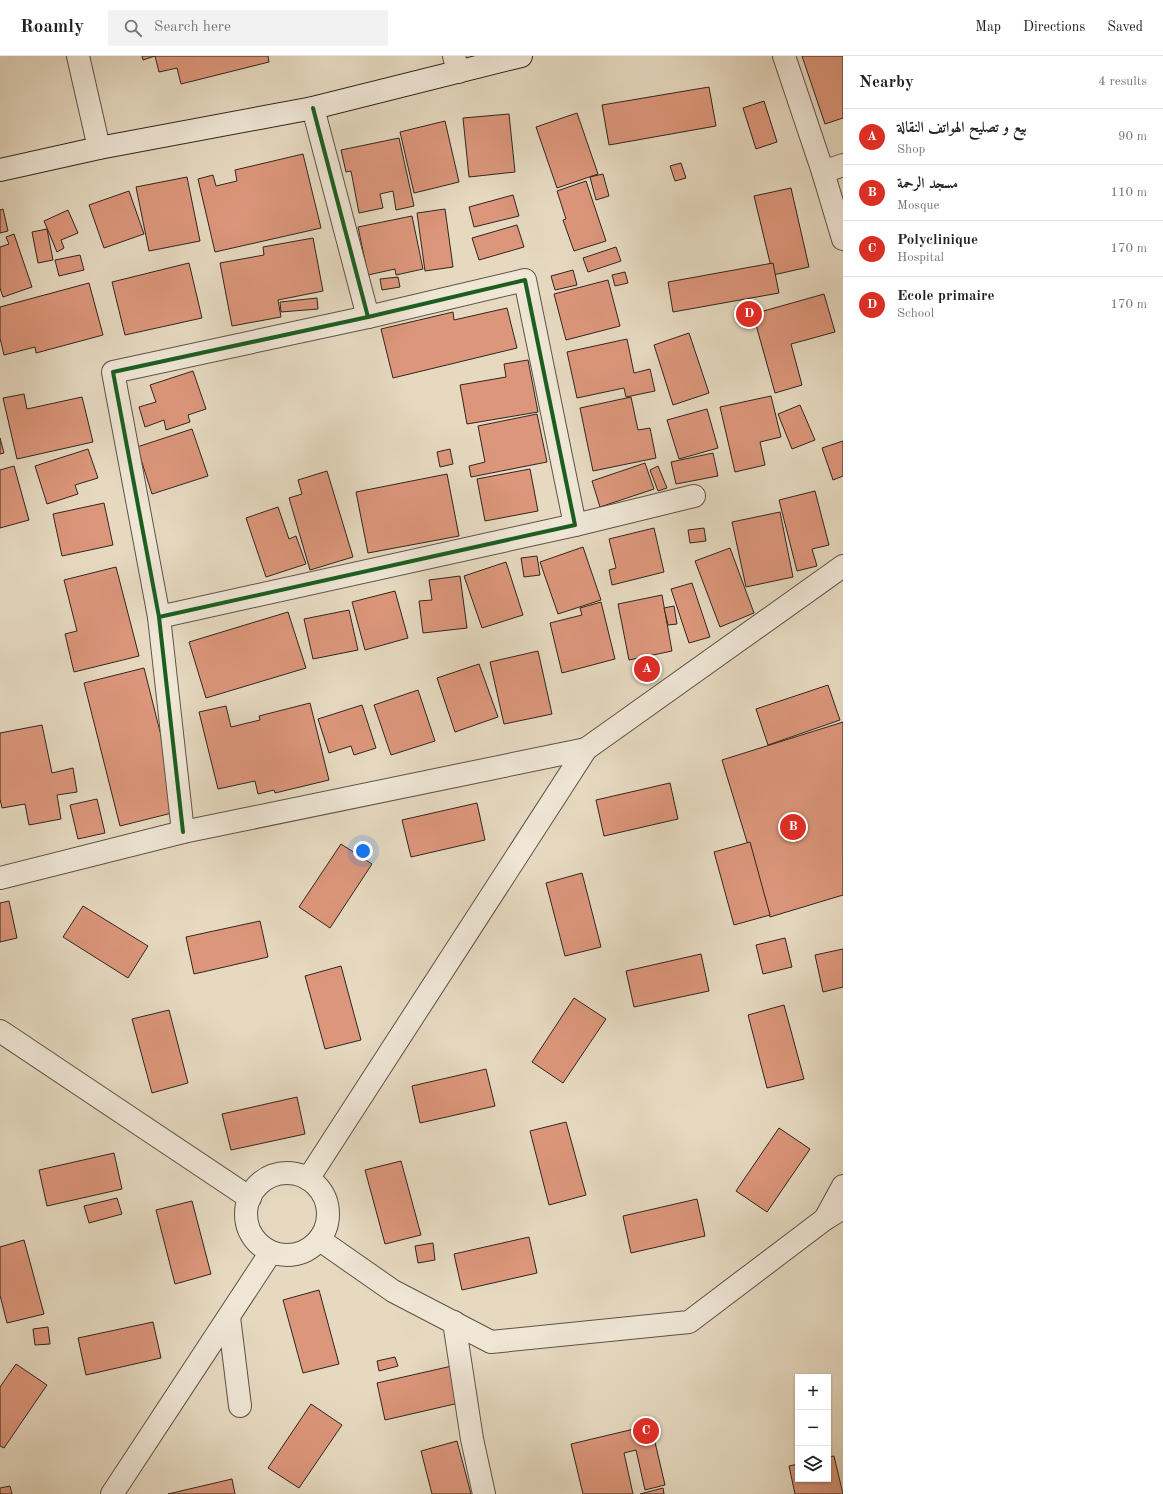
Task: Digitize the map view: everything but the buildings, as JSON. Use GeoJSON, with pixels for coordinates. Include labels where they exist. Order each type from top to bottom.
{"type":"FeatureCollection","features":[{"type":"Feature","properties":{"kind":"street"},"geometry":{"type":"LineString","coordinates":[[78,56],[99,148]]}},
{"type":"Feature","properties":{"kind":"street"},"geometry":{"type":"LineString","coordinates":[[0,170],[99,148],[313,108],[414,82],[456,64],[521,56]]}},
{"type":"Feature","properties":{"kind":"street"},"geometry":{"type":"LineString","coordinates":[[784,56],[823,172],[843,239]]}},
{"type":"Feature","properties":{"kind":"street"},"geometry":{"type":"LineString","coordinates":[[313,108],[368,317]]}},
{"type":"Feature","properties":{"kind":"street"},"geometry":{"type":"LineString","coordinates":[[823,172],[843,165]]}},
{"type":"Feature","properties":{"kind":"street"},"geometry":{"type":"LineString","coordinates":[[183,832],[160,617],[113,372],[368,317],[525,280],[575,525]]}},
{"type":"Feature","properties":{"kind":"street"},"geometry":{"type":"LineString","coordinates":[[160,617],[575,525],[694,496]]}},
{"type":"Feature","properties":{"kind":"street"},"geometry":{"type":"LineString","coordinates":[[308,1179],[586,749],[843,566]]}},
{"type":"Feature","properties":{"kind":"street"},"geometry":{"type":"LineString","coordinates":[[0,878],[183,832],[586,749]]}},
{"type":"Feature","properties":{"kind":"street"},"geometry":{"type":"LineString","coordinates":[[0,1031],[250,1198]]}},
{"type":"Feature","properties":{"kind":"street"},"geometry":{"type":"LineString","coordinates":[[281,1174],[295,1174],[308,1179],[319,1188],[326,1200],[329,1214],[327,1227],[320,1240],[309,1249],[296,1255],[283,1256],[271,1252],[260,1245],[252,1235],[247,1223],[246,1210],[250,1198],[257,1187],[268,1178],[281,1174]]}},
{"type":"Feature","properties":{"kind":"street"},"geometry":{"type":"LineString","coordinates":[[825,1219],[843,1186]]}},
{"type":"Feature","properties":{"kind":"street"},"geometry":{"type":"LineString","coordinates":[[320,1240],[393,1291],[491,1342],[689,1322],[825,1219],[843,1208]]}},
{"type":"Feature","properties":{"kind":"street"},"geometry":{"type":"LineString","coordinates":[[112,1494],[271,1252]]}},
{"type":"Feature","properties":{"kind":"street"},"geometry":{"type":"LineString","coordinates":[[229,1317],[240,1406]]}},
{"type":"Feature","properties":{"kind":"street"},"geometry":{"type":"LineString","coordinates":[[454,1322],[472,1439],[484,1494]]}},
{"type":"Feature","properties":{"kind":"cycle path"},"geometry":{"type":"LineString","coordinates":[[183,832],[159,617],[113,372],[368,317],[313,108]]}},
{"type":"Feature","properties":{"kind":"cycle path"},"geometry":{"type":"LineString","coordinates":[[159,617],[575,525],[525,280],[368,317]]}},
{"type":"Feature","properties":{"kind":"place","name":"Ecole primaire"},"geometry":{"type":"Point","coordinates":[749,314]}},
{"type":"Feature","properties":{"kind":"place","name":"بيع و تصليح الهواتف النقالة"},"geometry":{"type":"Point","coordinates":[647,669]}},
{"type":"Feature","properties":{"kind":"place","name":"مسجد الرحمة"},"geometry":{"type":"Point","coordinates":[793,827]}},
{"type":"Feature","properties":{"kind":"place","name":"Polyclinique"},"geometry":{"type":"Point","coordinates":[646,1431]}}]}
